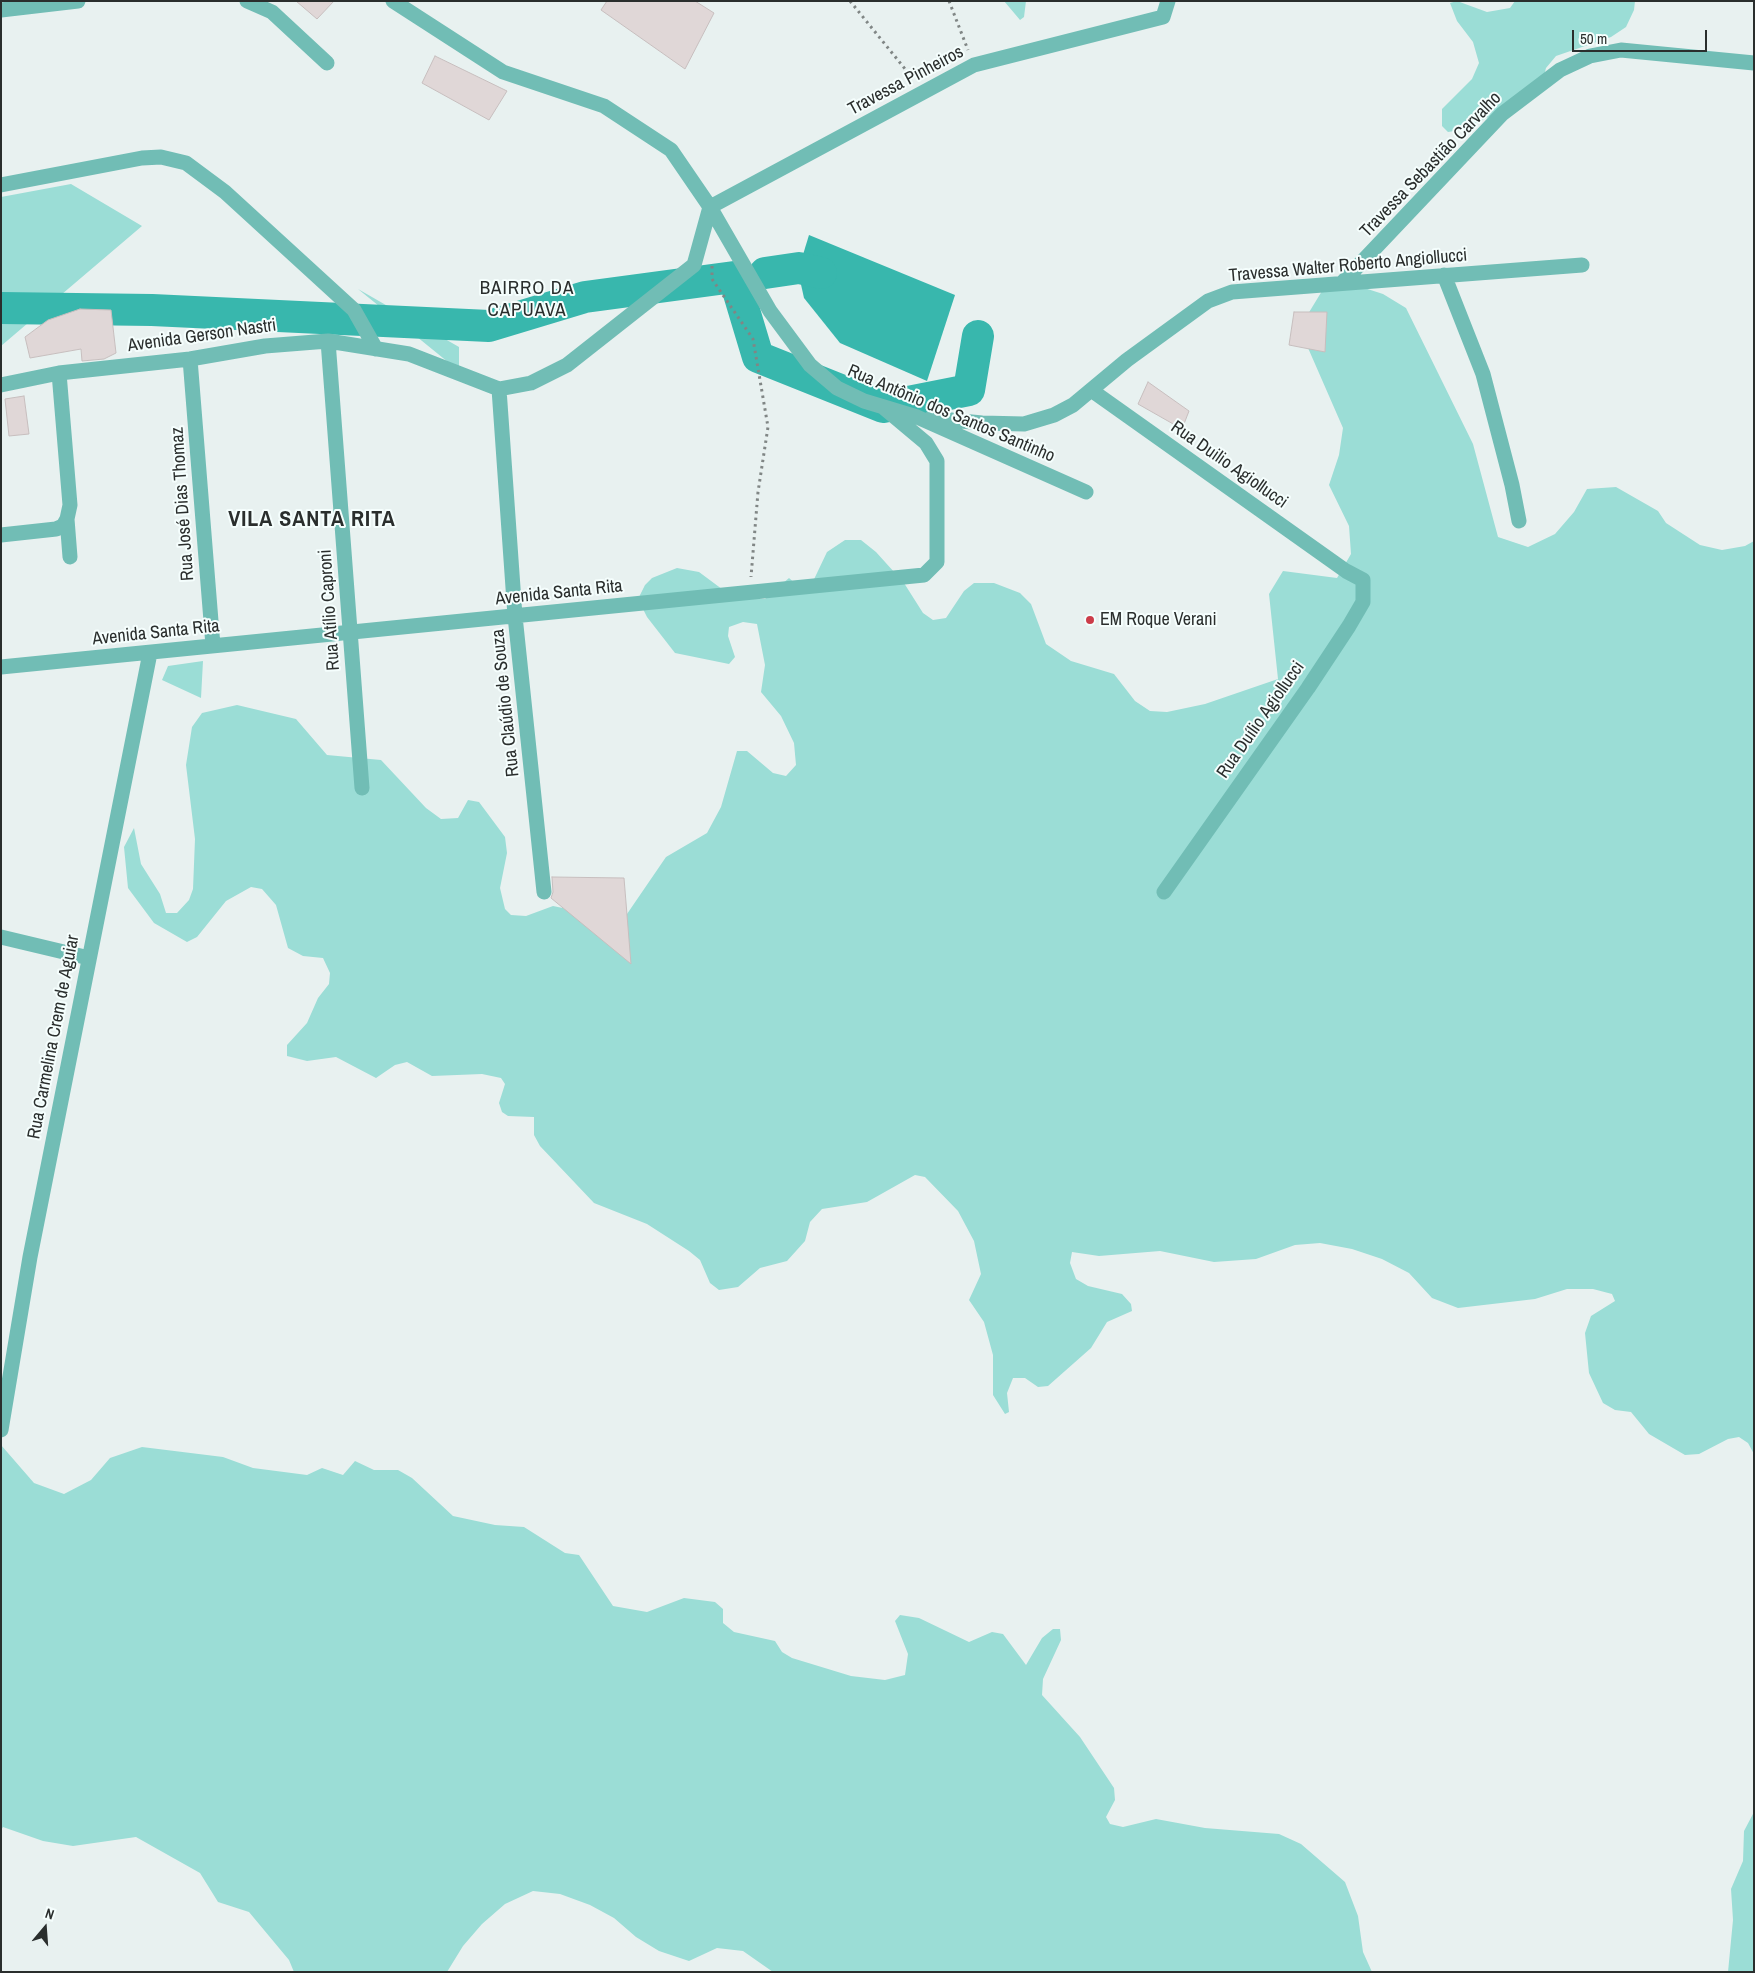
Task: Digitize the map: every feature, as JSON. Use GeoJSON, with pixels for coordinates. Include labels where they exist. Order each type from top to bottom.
{"type":"FeatureCollection","features":[{"type":"Feature","properties":{"kind":"street"},"geometry":{"type":"LineString","coordinates":[[1,10],[78,1]]}},
{"type":"Feature","properties":{"kind":"street"},"geometry":{"type":"LineString","coordinates":[[247,1],[272,12],[327,63]]}},
{"type":"Feature","properties":{"kind":"street","name":"Rua Antônio dos Santos Santinho"},"geometry":{"type":"LineString","coordinates":[[393,1],[503,72],[604,106],[672,150],[710,207],[770,311],[810,365],[837,388],[864,401],[917,416],[1086,492]]}},
{"type":"Feature","properties":{"kind":"street","name":"Travessa Pinheiros"},"geometry":{"type":"LineString","coordinates":[[710,207],[974,65],[1163,17],[1168,1]]}},
{"type":"Feature","properties":{"kind":"street","name":"Travessa Sebastião Carvalho"},"geometry":{"type":"LineString","coordinates":[[1342,283],[1502,114],[1560,70],[1590,56],[1622,50],[1754,63]]}},
{"type":"Feature","properties":{"kind":"street"},"geometry":{"type":"LineString","coordinates":[[1,185],[142,158],[161,156],[186,163],[226,192],[354,310],[376,349]]}},
{"type":"Feature","properties":{"kind":"street"},"geometry":{"type":"LineString","coordinates":[[499,389],[531,383],[566,366],[694,265],[710,207]]}},
{"type":"Feature","properties":{"kind":"street","name":"Travessa Walter Roberto Angiollucci"},"geometry":{"type":"LineString","coordinates":[[917,416],[982,423],[1024,424],[1054,415],[1073,405],[1090,390],[1208,301],[1232,292],[1582,265]]}},
{"type":"Feature","properties":{"kind":"street"},"geometry":{"type":"LineString","coordinates":[[1444,275],[1483,374],[1512,486],[1519,521]]}},
{"type":"Feature","properties":{"kind":"street","name":"Avenida Gerson Nastri"},"geometry":{"type":"LineString","coordinates":[[1,385],[59,373],[190,359],[265,346],[328,341],[409,354],[499,389]]}},
{"type":"Feature","properties":{"kind":"street","name":"Rua Atílio Caproni"},"geometry":{"type":"LineString","coordinates":[[328,341],[362,788]]}},
{"type":"Feature","properties":{"kind":"street","name":"Rua José Dias Thomaz"},"geometry":{"type":"LineString","coordinates":[[190,359],[213,646]]}},
{"type":"Feature","properties":{"kind":"street"},"geometry":{"type":"LineString","coordinates":[[59,373],[70,505],[67,519],[70,557]]}},
{"type":"Feature","properties":{"kind":"street","name":"Rua Claúdio de Souza"},"geometry":{"type":"LineString","coordinates":[[499,389],[515,616],[544,892]]}},
{"type":"Feature","properties":{"kind":"street","name":"Rua Duilio Agiollucci"},"geometry":{"type":"LineString","coordinates":[[1090,390],[1346,571]]}},
{"type":"Feature","properties":{"kind":"street","name":"Avenida Santa Rita"},"geometry":{"type":"LineString","coordinates":[[1,667],[924,576],[937,562],[937,461],[926,443],[883,406]]}},
{"type":"Feature","properties":{"kind":"street"},"geometry":{"type":"LineString","coordinates":[[1,535],[56,529],[63,526],[67,519]]}},
{"type":"Feature","properties":{"kind":"street","name":"Rua Duílio Agiollucci"},"geometry":{"type":"LineString","coordinates":[[1164,892],[1308,688],[1363,602],[1363,580],[1346,571]]}},
{"type":"Feature","properties":{"kind":"street","name":"Rua Carmelina Crem de Aguiar"},"geometry":{"type":"LineString","coordinates":[[1,1430],[30,1257],[150,653]]}},
{"type":"Feature","properties":{"kind":"street"},"geometry":{"type":"LineString","coordinates":[[1,937],[89,958]]}},
{"type":"Feature","properties":{"kind":"path"},"geometry":{"type":"LineString","coordinates":[[850,1],[923,92]]}},
{"type":"Feature","properties":{"kind":"path"},"geometry":{"type":"LineString","coordinates":[[949,1],[974,65]]}},
{"type":"Feature","properties":{"kind":"path"},"geometry":{"type":"LineString","coordinates":[[712,261],[712,280],[753,339],[768,427],[758,492],[750,593]]}},
{"type":"Feature","properties":{"kind":"shaded area"},"geometry":{"type":"Polygon","coordinates":[[[1004,1],[1026,1],[1024,17],[1020,20],[1004,1]]]}},
{"type":"Feature","properties":{"kind":"shaded area"},"geometry":{"type":"Polygon","coordinates":[[[1457,1],[1487,12],[1510,8],[1515,1],[1635,1],[1634,10],[1626,27],[1611,37],[1556,56],[1546,68],[1541,88],[1526,100],[1461,130],[1448,132],[1442,126],[1442,109],[1472,79],[1479,63],[1473,42],[1457,21],[1450,3],[1457,1]]]}},
{"type":"Feature","properties":{"kind":"shaded area"},"geometry":{"type":"Polygon","coordinates":[[[71,184],[142,226],[1,346],[1,197],[71,184]]]}},
{"type":"Feature","properties":{"kind":"shaded area"},"geometry":{"type":"Polygon","coordinates":[[[809,235],[955,295],[927,381],[840,343],[804,298],[798,271],[809,235]]]}},
{"type":"Feature","properties":{"kind":"shaded area"},"geometry":{"type":"Polygon","coordinates":[[[1352,284],[1383,294],[1406,308],[1473,444],[1498,537],[1528,547],[1555,534],[1574,512],[1587,489],[1616,487],[1658,511],[1666,523],[1700,545],[1722,550],[1745,546],[1754,541],[1754,1454],[1748,1443],[1739,1437],[1728,1439],[1699,1454],[1685,1455],[1649,1434],[1631,1412],[1615,1410],[1603,1403],[1589,1373],[1585,1333],[1591,1316],[1615,1301],[1612,1294],[1593,1289],[1567,1289],[1535,1299],[1458,1308],[1432,1298],[1409,1273],[1382,1259],[1352,1249],[1320,1243],[1295,1245],[1256,1259],[1214,1262],[1160,1251],[1099,1256],[1072,1252],[1070,1263],[1076,1279],[1088,1286],[1122,1294],[1131,1304],[1132,1311],[1107,1322],[1091,1348],[1048,1386],[1038,1387],[1025,1378],[1013,1378],[1007,1393],[1009,1412],[1005,1414],[993,1395],[993,1355],[984,1322],[969,1300],[981,1274],[974,1241],[958,1211],[925,1177],[915,1175],[867,1202],[822,1209],[810,1222],[805,1241],[787,1261],[760,1268],[738,1287],[719,1290],[710,1283],[700,1260],[689,1251],[647,1224],[594,1203],[540,1146],[534,1135],[534,1117],[508,1116],[502,1112],[499,1103],[505,1084],[501,1078],[482,1074],[432,1076],[407,1062],[395,1065],[376,1078],[336,1057],[307,1061],[287,1056],[287,1045],[307,1023],[318,998],[329,984],[330,973],[323,958],[303,956],[288,948],[276,905],[262,889],[251,887],[226,901],[197,937],[187,942],[154,923],[128,888],[124,847],[134,828],[141,864],[160,894],[166,913],[177,913],[189,900],[193,889],[195,839],[186,765],[192,727],[202,713],[237,705],[296,719],[327,755],[381,760],[426,808],[441,819],[458,818],[468,800],[479,802],[505,837],[507,853],[500,888],[505,909],[511,915],[526,916],[553,906],[602,916],[627,914],[666,857],[707,833],[721,807],[737,751],[747,751],[773,773],[786,776],[796,765],[794,743],[781,716],[761,692],[765,665],[757,624],[743,622],[729,627],[728,636],[735,657],[729,664],[675,653],[647,617],[638,599],[645,585],[652,578],[677,568],[699,572],[734,598],[765,599],[789,578],[807,594],[827,552],[845,540],[861,540],[876,552],[904,583],[923,613],[933,620],[946,618],[964,591],[974,583],[994,583],[1020,593],[1031,604],[1046,644],[1071,661],[1114,674],[1135,701],[1150,711],[1167,712],[1205,704],[1278,679],[1269,594],[1283,571],[1337,578],[1351,554],[1349,526],[1329,485],[1339,455],[1343,428],[1305,341],[1308,314],[1322,291],[1352,284]]]}},
{"type":"Feature","properties":{"kind":"shaded area"},"geometry":{"type":"Polygon","coordinates":[[[358,289],[459,347],[459,371],[358,289]]]}},
{"type":"Feature","properties":{"kind":"shaded area"},"geometry":{"type":"Polygon","coordinates":[[[203,661],[201,698],[162,680],[168,666],[203,661]]]}},
{"type":"Feature","properties":{"kind":"shaded area"},"geometry":{"type":"Polygon","coordinates":[[[1,1445],[34,1483],[64,1494],[91,1480],[110,1458],[142,1447],[223,1457],[253,1468],[307,1475],[322,1468],[343,1475],[355,1461],[374,1470],[398,1470],[412,1478],[453,1516],[495,1525],[524,1527],[565,1553],[579,1555],[613,1606],[647,1612],[684,1598],[715,1602],[723,1609],[723,1623],[734,1632],[775,1641],[782,1652],[792,1658],[851,1676],[885,1680],[905,1675],[908,1654],[895,1621],[900,1615],[919,1618],[969,1642],[992,1632],[1003,1634],[1026,1665],[1042,1638],[1053,1629],[1060,1629],[1061,1640],[1043,1679],[1042,1695],[1080,1737],[1114,1788],[1115,1800],[1106,1817],[1110,1824],[1123,1827],[1156,1819],[1205,1828],[1279,1834],[1301,1844],[1345,1882],[1358,1916],[1363,1952],[1372,1972],[773,1972],[743,1951],[717,1948],[689,1961],[659,1951],[636,1937],[614,1918],[590,1905],[560,1894],[533,1891],[505,1904],[482,1924],[463,1946],[447,1972],[294,1972],[289,1960],[249,1912],[218,1902],[200,1873],[136,1837],[73,1846],[43,1841],[3,1827],[1,1830],[1,1445]]]}},
{"type":"Feature","properties":{"kind":"shaded area"},"geometry":{"type":"Polygon","coordinates":[[[1754,1812],[1754,1972],[1728,1972],[1733,1920],[1731,1889],[1743,1861],[1744,1831],[1754,1812]]]}},
{"type":"Feature","properties":{"kind":"building"},"geometry":{"type":"Polygon","coordinates":[[[296,1],[334,1],[317,19],[296,1]]]}},
{"type":"Feature","properties":{"kind":"building"},"geometry":{"type":"Polygon","coordinates":[[[607,1],[695,1],[714,13],[685,69],[601,10],[607,1]]]}},
{"type":"Feature","properties":{"kind":"building"},"geometry":{"type":"Polygon","coordinates":[[[435,56],[507,91],[489,120],[422,83],[435,56]]]}},
{"type":"Feature","properties":{"kind":"building"},"geometry":{"type":"Polygon","coordinates":[[[80,309],[111,310],[116,353],[104,359],[82,361],[81,349],[30,358],[25,337],[48,320],[80,309]]]}},
{"type":"Feature","properties":{"kind":"building"},"geometry":{"type":"Polygon","coordinates":[[[1294,312],[1327,312],[1325,352],[1289,345],[1294,312]]]}},
{"type":"Feature","properties":{"kind":"building"},"geometry":{"type":"Polygon","coordinates":[[[1148,382],[1189,411],[1182,429],[1138,404],[1148,382]]]}},
{"type":"Feature","properties":{"kind":"building"},"geometry":{"type":"Polygon","coordinates":[[[24,396],[29,434],[9,436],[5,399],[24,396]]]}},
{"type":"Feature","properties":{"kind":"building"},"geometry":{"type":"Polygon","coordinates":[[[552,877],[624,878],[631,964],[551,898],[553,892],[552,877]]]}},
{"type":"Feature","properties":{"kind":"waterway"},"geometry":{"type":"LineString","coordinates":[[765,273],[799,268],[821,273]]}},
{"type":"Feature","properties":{"kind":"waterway"},"geometry":{"type":"LineString","coordinates":[[1,308],[152,310],[489,326],[585,297],[734,277],[758,357],[883,407],[969,390],[978,336]]}},
{"type":"Feature","properties":{"kind":"place","name":"EM Roque Verani"},"geometry":{"type":"Point","coordinates":[1090,620]}},
{"type":"Feature","properties":{"kind":"district","name":"BAIRRO DA CAPUAVA"},"geometry":{"type":"Point","coordinates":[527,300]}},
{"type":"Feature","properties":{"kind":"district","name":"VILA SANTA RITA"},"geometry":{"type":"Point","coordinates":[312,520]}}]}
